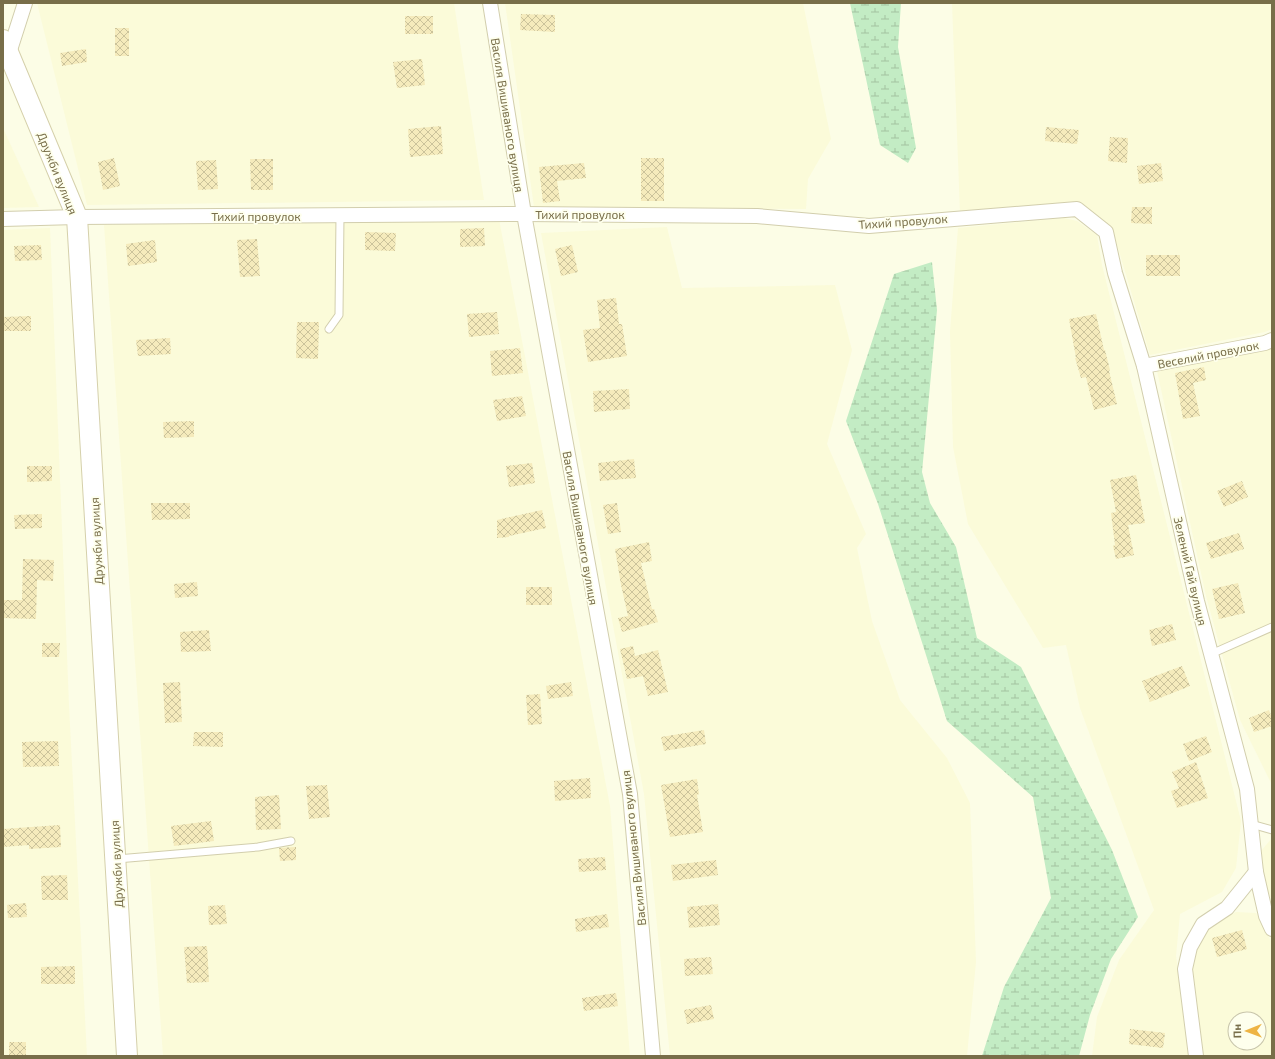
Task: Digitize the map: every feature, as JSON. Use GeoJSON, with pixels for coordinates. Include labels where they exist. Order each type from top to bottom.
{"type":"FeatureCollection","features":[{"type":"Feature","properties":{"kind":"street"},"geometry":{"type":"LineString","coordinates":[[6,46],[25,3]]}},
{"type":"Feature","properties":{"kind":"street","name":"Василя Вишиваного вулиця"},"geometry":{"type":"LineString","coordinates":[[490,3],[524,214],[630,794],[653,1056]]}},
{"type":"Feature","properties":{"kind":"street","name":"Дружби вулиця"},"geometry":{"type":"LineString","coordinates":[[6,46],[77,217],[127,1056]]}},
{"type":"Feature","properties":{"kind":"street","name":"Тихий провулок"},"geometry":{"type":"LineString","coordinates":[[3,219],[77,217],[524,214],[756,216],[869,226],[1077,209],[1106,232],[1115,272]]}},
{"type":"Feature","properties":{"kind":"street","name":"Зелений Гай вулиця"},"geometry":{"type":"LineString","coordinates":[[1115,272],[1144,366],[1197,602],[1247,789],[1256,872],[1266,916],[1272,929]]}},
{"type":"Feature","properties":{"kind":"street","name":"Веселий провулок"},"geometry":{"type":"LineString","coordinates":[[1144,366],[1265,343],[1272,340]]}},
{"type":"Feature","properties":{"kind":"street"},"geometry":{"type":"LineString","coordinates":[[1196,1056],[1185,969],[1190,947],[1203,924],[1228,908],[1256,872]]}},
{"type":"Feature","properties":{"kind":"lane"},"geometry":{"type":"LineString","coordinates":[[329,329],[339,315],[340,215]]}},
{"type":"Feature","properties":{"kind":"lane"},"geometry":{"type":"LineString","coordinates":[[1211,654],[1272,627]]}},
{"type":"Feature","properties":{"kind":"lane"},"geometry":{"type":"LineString","coordinates":[[1251,824],[1272,830]]}},
{"type":"Feature","properties":{"kind":"lane"},"geometry":{"type":"LineString","coordinates":[[115,859],[258,847],[291,841]]}},
{"type":"Feature","properties":{"kind":"shaded area"},"geometry":{"type":"Polygon","coordinates":[[[37,3],[454,3],[484,200],[87,205],[37,3]]]}},
{"type":"Feature","properties":{"kind":"shaded area"},"geometry":{"type":"Polygon","coordinates":[[[505,3],[803,3],[831,139],[808,179],[806,209],[534,207],[505,3]]]}},
{"type":"Feature","properties":{"kind":"shaded area"},"geometry":{"type":"Polygon","coordinates":[[[952,3],[1272,3],[1272,190],[1270,207],[1272,208],[1272,329],[1265,332],[1150,355],[1112,228],[1077,202],[960,213],[952,3]]]}},
{"type":"Feature","properties":{"kind":"shaded area"},"geometry":{"type":"Polygon","coordinates":[[[3,128],[39,207],[3,208],[3,128]]]}},
{"type":"Feature","properties":{"kind":"shaded area"},"geometry":{"type":"Polygon","coordinates":[[[1064,218],[1077,221],[1097,235],[1102,265],[1241,821],[1236,868],[1222,892],[1180,914],[1176,956],[1190,1056],[1092,1056],[1097,1017],[1119,960],[1154,910],[1080,708],[1066,645],[1043,648],[968,524],[953,447],[950,332],[958,228],[1064,218]]]}},
{"type":"Feature","properties":{"kind":"shaded area"},"geometry":{"type":"Polygon","coordinates":[[[499,219],[610,806],[630,1056],[163,1056],[104,225],[499,219]]]}},
{"type":"Feature","properties":{"kind":"shaded area"},"geometry":{"type":"Polygon","coordinates":[[[667,227],[682,288],[835,285],[852,350],[827,444],[866,534],[857,548],[872,621],[900,700],[947,758],[970,803],[976,962],[967,1056],[670,1056],[644,794],[541,233],[667,227]]]}},
{"type":"Feature","properties":{"kind":"shaded area"},"geometry":{"type":"Polygon","coordinates":[[[50,228],[69,705],[87,1056],[3,1056],[3,230],[50,228]]]}},
{"type":"Feature","properties":{"kind":"shaded area"},"geometry":{"type":"Polygon","coordinates":[[[1272,348],[1272,785],[1240,720],[1206,596],[1157,371],[1272,348]]]}},
{"type":"Feature","properties":{"kind":"shaded area"},"geometry":{"type":"Polygon","coordinates":[[[1272,838],[1272,902],[1260,869],[1260,852],[1272,838]]]}},
{"type":"Feature","properties":{"kind":"shaded area"},"geometry":{"type":"Polygon","coordinates":[[[1236,912],[1256,913],[1272,943],[1272,1056],[1201,1056],[1191,968],[1196,948],[1208,928],[1236,912]]]}},
{"type":"Feature","properties":{"kind":"green space"},"geometry":{"type":"Polygon","coordinates":[[[850,3],[901,3],[898,47],[916,148],[908,163],[880,145],[850,3]]]}},
{"type":"Feature","properties":{"kind":"green space"},"geometry":{"type":"Polygon","coordinates":[[[932,262],[937,310],[922,472],[930,503],[956,547],[977,638],[1021,667],[1112,850],[1138,917],[1111,959],[1090,1015],[1079,1056],[982,1056],[1004,987],[1051,898],[1033,797],[947,721],[878,504],[846,421],[894,274],[932,262]]]}},
{"type":"Feature","properties":{"kind":"building"},"geometry":{"type":"Polygon","coordinates":[[[521,14],[555,15],[555,32],[520,30],[521,14]]]}},
{"type":"Feature","properties":{"kind":"building"},"geometry":{"type":"Polygon","coordinates":[[[405,16],[433,16],[433,34],[405,34],[405,16]]]}},
{"type":"Feature","properties":{"kind":"building"},"geometry":{"type":"Polygon","coordinates":[[[115,28],[129,28],[129,56],[115,56],[115,28]]]}},
{"type":"Feature","properties":{"kind":"building"},"geometry":{"type":"Polygon","coordinates":[[[86,49],[87,62],[62,66],[60,53],[86,49]]]}},
{"type":"Feature","properties":{"kind":"building"},"geometry":{"type":"Polygon","coordinates":[[[422,59],[425,85],[397,88],[393,62],[422,59]]]}},
{"type":"Feature","properties":{"kind":"building"},"geometry":{"type":"Polygon","coordinates":[[[441,126],[443,154],[410,157],[408,129],[441,126]]]}},
{"type":"Feature","properties":{"kind":"building"},"geometry":{"type":"Polygon","coordinates":[[[1046,127],[1079,130],[1077,144],[1045,141],[1046,127]]]}},
{"type":"Feature","properties":{"kind":"building"},"geometry":{"type":"Polygon","coordinates":[[[1110,137],[1128,138],[1127,163],[1108,161],[1110,137]]]}},
{"type":"Feature","properties":{"kind":"building"},"geometry":{"type":"Polygon","coordinates":[[[114,158],[120,186],[103,190],[98,162],[114,158]]]}},
{"type":"Feature","properties":{"kind":"building"},"geometry":{"type":"Polygon","coordinates":[[[641,158],[664,158],[664,201],[641,201],[641,158]]]}},
{"type":"Feature","properties":{"kind":"building"},"geometry":{"type":"Polygon","coordinates":[[[250,159],[273,159],[273,190],[251,190],[250,159]]]}},
{"type":"Feature","properties":{"kind":"building"},"geometry":{"type":"Polygon","coordinates":[[[216,160],[218,189],[198,190],[196,161],[216,160]]]}},
{"type":"Feature","properties":{"kind":"building"},"geometry":{"type":"Polygon","coordinates":[[[584,163],[586,178],[557,181],[560,201],[543,203],[539,167],[584,163]]]}},
{"type":"Feature","properties":{"kind":"building"},"geometry":{"type":"Polygon","coordinates":[[[1161,163],[1163,181],[1139,184],[1137,166],[1161,163]]]}},
{"type":"Feature","properties":{"kind":"building"},"geometry":{"type":"Polygon","coordinates":[[[1132,207],[1152,207],[1152,224],[1131,223],[1132,207]]]}},
{"type":"Feature","properties":{"kind":"building"},"geometry":{"type":"Polygon","coordinates":[[[484,228],[485,246],[460,247],[460,229],[484,228]]]}},
{"type":"Feature","properties":{"kind":"building"},"geometry":{"type":"Polygon","coordinates":[[[365,232],[396,233],[395,251],[365,250],[365,232]]]}},
{"type":"Feature","properties":{"kind":"building"},"geometry":{"type":"Polygon","coordinates":[[[257,239],[260,276],[240,277],[237,240],[257,239]]]}},
{"type":"Feature","properties":{"kind":"building"},"geometry":{"type":"Polygon","coordinates":[[[155,240],[157,262],[128,266],[126,244],[155,240]]]}},
{"type":"Feature","properties":{"kind":"building"},"geometry":{"type":"Polygon","coordinates":[[[41,245],[42,260],[15,261],[14,246],[41,245]]]}},
{"type":"Feature","properties":{"kind":"building"},"geometry":{"type":"Polygon","coordinates":[[[572,245],[578,272],[561,276],[555,249],[572,245]]]}},
{"type":"Feature","properties":{"kind":"building"},"geometry":{"type":"Polygon","coordinates":[[[1146,255],[1180,255],[1180,276],[1146,276],[1146,255]]]}},
{"type":"Feature","properties":{"kind":"building"},"geometry":{"type":"Polygon","coordinates":[[[616,298],[619,324],[622,324],[627,356],[588,362],[583,330],[600,328],[597,300],[616,298]]]}},
{"type":"Feature","properties":{"kind":"building"},"geometry":{"type":"Polygon","coordinates":[[[497,312],[499,334],[469,337],[467,314],[497,312]]]}},
{"type":"Feature","properties":{"kind":"building"},"geometry":{"type":"Polygon","coordinates":[[[1096,314],[1117,404],[1094,410],[1086,377],[1081,378],[1075,358],[1069,319],[1096,314]]]}},
{"type":"Feature","properties":{"kind":"building"},"geometry":{"type":"Polygon","coordinates":[[[31,316],[31,331],[3,331],[3,317],[31,316]]]}},
{"type":"Feature","properties":{"kind":"building"},"geometry":{"type":"Polygon","coordinates":[[[297,322],[319,322],[318,359],[296,358],[297,322]]]}},
{"type":"Feature","properties":{"kind":"building"},"geometry":{"type":"Polygon","coordinates":[[[170,338],[171,354],[138,356],[136,340],[170,338]]]}},
{"type":"Feature","properties":{"kind":"building"},"geometry":{"type":"Polygon","coordinates":[[[520,348],[523,373],[492,376],[490,351],[520,348]]]}},
{"type":"Feature","properties":{"kind":"building"},"geometry":{"type":"Polygon","coordinates":[[[1204,367],[1206,380],[1193,383],[1200,416],[1183,419],[1175,373],[1204,367]]]}},
{"type":"Feature","properties":{"kind":"building"},"geometry":{"type":"Polygon","coordinates":[[[629,389],[630,409],[594,412],[593,391],[629,389]]]}},
{"type":"Feature","properties":{"kind":"building"},"geometry":{"type":"Polygon","coordinates":[[[522,396],[526,416],[497,421],[493,400],[522,396]]]}},
{"type":"Feature","properties":{"kind":"building"},"geometry":{"type":"Polygon","coordinates":[[[194,421],[194,437],[164,438],[163,422],[194,421]]]}},
{"type":"Feature","properties":{"kind":"building"},"geometry":{"type":"Polygon","coordinates":[[[634,459],[636,478],[600,481],[598,463],[634,459]]]}},
{"type":"Feature","properties":{"kind":"building"},"geometry":{"type":"Polygon","coordinates":[[[532,463],[535,483],[509,487],[506,466],[532,463]]]}},
{"type":"Feature","properties":{"kind":"building"},"geometry":{"type":"Polygon","coordinates":[[[27,466],[52,466],[52,481],[27,482],[27,466]]]}},
{"type":"Feature","properties":{"kind":"building"},"geometry":{"type":"Polygon","coordinates":[[[1136,475],[1145,523],[1128,525],[1134,555],[1116,559],[1113,546],[1115,545],[1111,513],[1116,512],[1110,480],[1136,475]]]}},
{"type":"Feature","properties":{"kind":"building"},"geometry":{"type":"Polygon","coordinates":[[[1242,481],[1248,497],[1224,507],[1217,491],[1242,481]]]}},
{"type":"Feature","properties":{"kind":"building"},"geometry":{"type":"Polygon","coordinates":[[[151,503],[190,503],[190,519],[152,520],[151,503]]]}},
{"type":"Feature","properties":{"kind":"building"},"geometry":{"type":"Polygon","coordinates":[[[617,503],[621,532],[608,534],[603,505],[617,503]]]}},
{"type":"Feature","properties":{"kind":"building"},"geometry":{"type":"Polygon","coordinates":[[[542,510],[546,528],[509,537],[497,538],[497,520],[542,510]]]}},
{"type":"Feature","properties":{"kind":"building"},"geometry":{"type":"Polygon","coordinates":[[[42,514],[42,528],[15,529],[14,515],[42,514]]]}},
{"type":"Feature","properties":{"kind":"building"},"geometry":{"type":"Polygon","coordinates":[[[1239,533],[1244,549],[1211,559],[1206,543],[1239,533]]]}},
{"type":"Feature","properties":{"kind":"building"},"geometry":{"type":"Polygon","coordinates":[[[649,542],[652,561],[641,563],[652,609],[654,609],[658,622],[622,632],[618,618],[628,616],[615,549],[649,542]]]}},
{"type":"Feature","properties":{"kind":"building"},"geometry":{"type":"Polygon","coordinates":[[[23,559],[54,560],[53,581],[37,580],[36,619],[3,618],[3,600],[22,600],[23,559]]]}},
{"type":"Feature","properties":{"kind":"building"},"geometry":{"type":"Polygon","coordinates":[[[197,582],[198,596],[175,598],[174,584],[197,582]]]}},
{"type":"Feature","properties":{"kind":"building"},"geometry":{"type":"Polygon","coordinates":[[[1238,583],[1245,613],[1219,619],[1212,589],[1238,583]]]}},
{"type":"Feature","properties":{"kind":"building"},"geometry":{"type":"Polygon","coordinates":[[[526,587],[552,587],[552,605],[526,605],[526,587]]]}},
{"type":"Feature","properties":{"kind":"building"},"geometry":{"type":"Polygon","coordinates":[[[1172,624],[1176,640],[1152,646],[1149,630],[1172,624]]]}},
{"type":"Feature","properties":{"kind":"building"},"geometry":{"type":"Polygon","coordinates":[[[209,630],[211,651],[181,652],[180,632],[209,630]]]}},
{"type":"Feature","properties":{"kind":"building"},"geometry":{"type":"Polygon","coordinates":[[[42,643],[60,643],[59,657],[42,657],[42,643]]]}},
{"type":"Feature","properties":{"kind":"building"},"geometry":{"type":"Polygon","coordinates":[[[633,646],[635,656],[658,650],[668,692],[648,696],[643,676],[627,679],[620,649],[633,646]]]}},
{"type":"Feature","properties":{"kind":"building"},"geometry":{"type":"Polygon","coordinates":[[[1182,666],[1190,686],[1150,702],[1142,681],[1182,666]]]}},
{"type":"Feature","properties":{"kind":"building"},"geometry":{"type":"Polygon","coordinates":[[[180,682],[182,722],[165,723],[163,683],[180,682]]]}},
{"type":"Feature","properties":{"kind":"building"},"geometry":{"type":"Polygon","coordinates":[[[571,682],[573,696],[548,699],[546,686],[571,682]]]}},
{"type":"Feature","properties":{"kind":"building"},"geometry":{"type":"Polygon","coordinates":[[[540,694],[542,724],[528,725],[526,695],[540,694]]]}},
{"type":"Feature","properties":{"kind":"building"},"geometry":{"type":"Polygon","coordinates":[[[1269,710],[1272,718],[1272,726],[1254,732],[1249,718],[1269,710]]]}},
{"type":"Feature","properties":{"kind":"building"},"geometry":{"type":"Polygon","coordinates":[[[704,730],[706,744],[664,751],[661,737],[704,730]]]}},
{"type":"Feature","properties":{"kind":"building"},"geometry":{"type":"Polygon","coordinates":[[[194,732],[223,732],[223,747],[193,746],[194,732]]]}},
{"type":"Feature","properties":{"kind":"building"},"geometry":{"type":"Polygon","coordinates":[[[1206,736],[1212,752],[1189,761],[1183,744],[1206,736]]]}},
{"type":"Feature","properties":{"kind":"building"},"geometry":{"type":"Polygon","coordinates":[[[58,741],[59,766],[23,767],[22,742],[58,741]]]}},
{"type":"Feature","properties":{"kind":"building"},"geometry":{"type":"Polygon","coordinates":[[[1196,762],[1208,798],[1177,808],[1171,791],[1179,788],[1172,772],[1196,762]]]}},
{"type":"Feature","properties":{"kind":"building"},"geometry":{"type":"Polygon","coordinates":[[[590,778],[591,798],[555,801],[554,781],[590,778]]]}},
{"type":"Feature","properties":{"kind":"building"},"geometry":{"type":"Polygon","coordinates":[[[697,779],[699,794],[697,795],[703,832],[670,837],[661,785],[697,779]]]}},
{"type":"Feature","properties":{"kind":"building"},"geometry":{"type":"Polygon","coordinates":[[[327,785],[330,817],[309,819],[306,786],[327,785]]]}},
{"type":"Feature","properties":{"kind":"building"},"geometry":{"type":"Polygon","coordinates":[[[279,795],[281,829],[256,830],[255,797],[279,795]]]}},
{"type":"Feature","properties":{"kind":"building"},"geometry":{"type":"Polygon","coordinates":[[[211,821],[214,841],[174,846],[171,826],[211,821]]]}},
{"type":"Feature","properties":{"kind":"building"},"geometry":{"type":"Polygon","coordinates":[[[60,825],[61,847],[29,849],[29,845],[3,847],[3,829],[60,825]]]}},
{"type":"Feature","properties":{"kind":"building"},"geometry":{"type":"Polygon","coordinates":[[[296,847],[296,860],[280,861],[279,848],[296,847]]]}},
{"type":"Feature","properties":{"kind":"building"},"geometry":{"type":"Polygon","coordinates":[[[605,857],[606,870],[579,872],[578,859],[605,857]]]}},
{"type":"Feature","properties":{"kind":"building"},"geometry":{"type":"Polygon","coordinates":[[[716,860],[718,875],[673,881],[671,865],[716,860]]]}},
{"type":"Feature","properties":{"kind":"building"},"geometry":{"type":"Polygon","coordinates":[[[67,875],[68,900],[42,900],[41,876],[67,875]]]}},
{"type":"Feature","properties":{"kind":"building"},"geometry":{"type":"Polygon","coordinates":[[[26,903],[27,917],[8,918],[7,905],[26,903]]]}},
{"type":"Feature","properties":{"kind":"building"},"geometry":{"type":"Polygon","coordinates":[[[718,904],[720,925],[689,928],[687,907],[718,904]]]}},
{"type":"Feature","properties":{"kind":"building"},"geometry":{"type":"Polygon","coordinates":[[[225,905],[227,924],[209,925],[208,906],[225,905]]]}},
{"type":"Feature","properties":{"kind":"building"},"geometry":{"type":"Polygon","coordinates":[[[607,914],[609,927],[576,932],[575,919],[607,914]]]}},
{"type":"Feature","properties":{"kind":"building"},"geometry":{"type":"Polygon","coordinates":[[[1242,930],[1247,949],[1217,957],[1212,938],[1242,930]]]}},
{"type":"Feature","properties":{"kind":"building"},"geometry":{"type":"Polygon","coordinates":[[[207,946],[209,982],[187,983],[184,947],[207,946]]]}},
{"type":"Feature","properties":{"kind":"building"},"geometry":{"type":"Polygon","coordinates":[[[711,957],[713,974],[685,976],[684,959],[711,957]]]}},
{"type":"Feature","properties":{"kind":"building"},"geometry":{"type":"Polygon","coordinates":[[[75,966],[75,984],[41,984],[41,967],[75,966]]]}},
{"type":"Feature","properties":{"kind":"building"},"geometry":{"type":"Polygon","coordinates":[[[616,993],[618,1006],[584,1011],[582,998],[616,993]]]}},
{"type":"Feature","properties":{"kind":"building"},"geometry":{"type":"Polygon","coordinates":[[[711,1005],[714,1019],[687,1024],[684,1010],[711,1005]]]}},
{"type":"Feature","properties":{"kind":"building"},"geometry":{"type":"Polygon","coordinates":[[[1130,1029],[1165,1033],[1163,1048],[1129,1044],[1130,1029]]]}},
{"type":"Feature","properties":{"kind":"building"},"geometry":{"type":"Polygon","coordinates":[[[9,1042],[26,1042],[26,1056],[9,1056],[9,1042]]]}}]}
